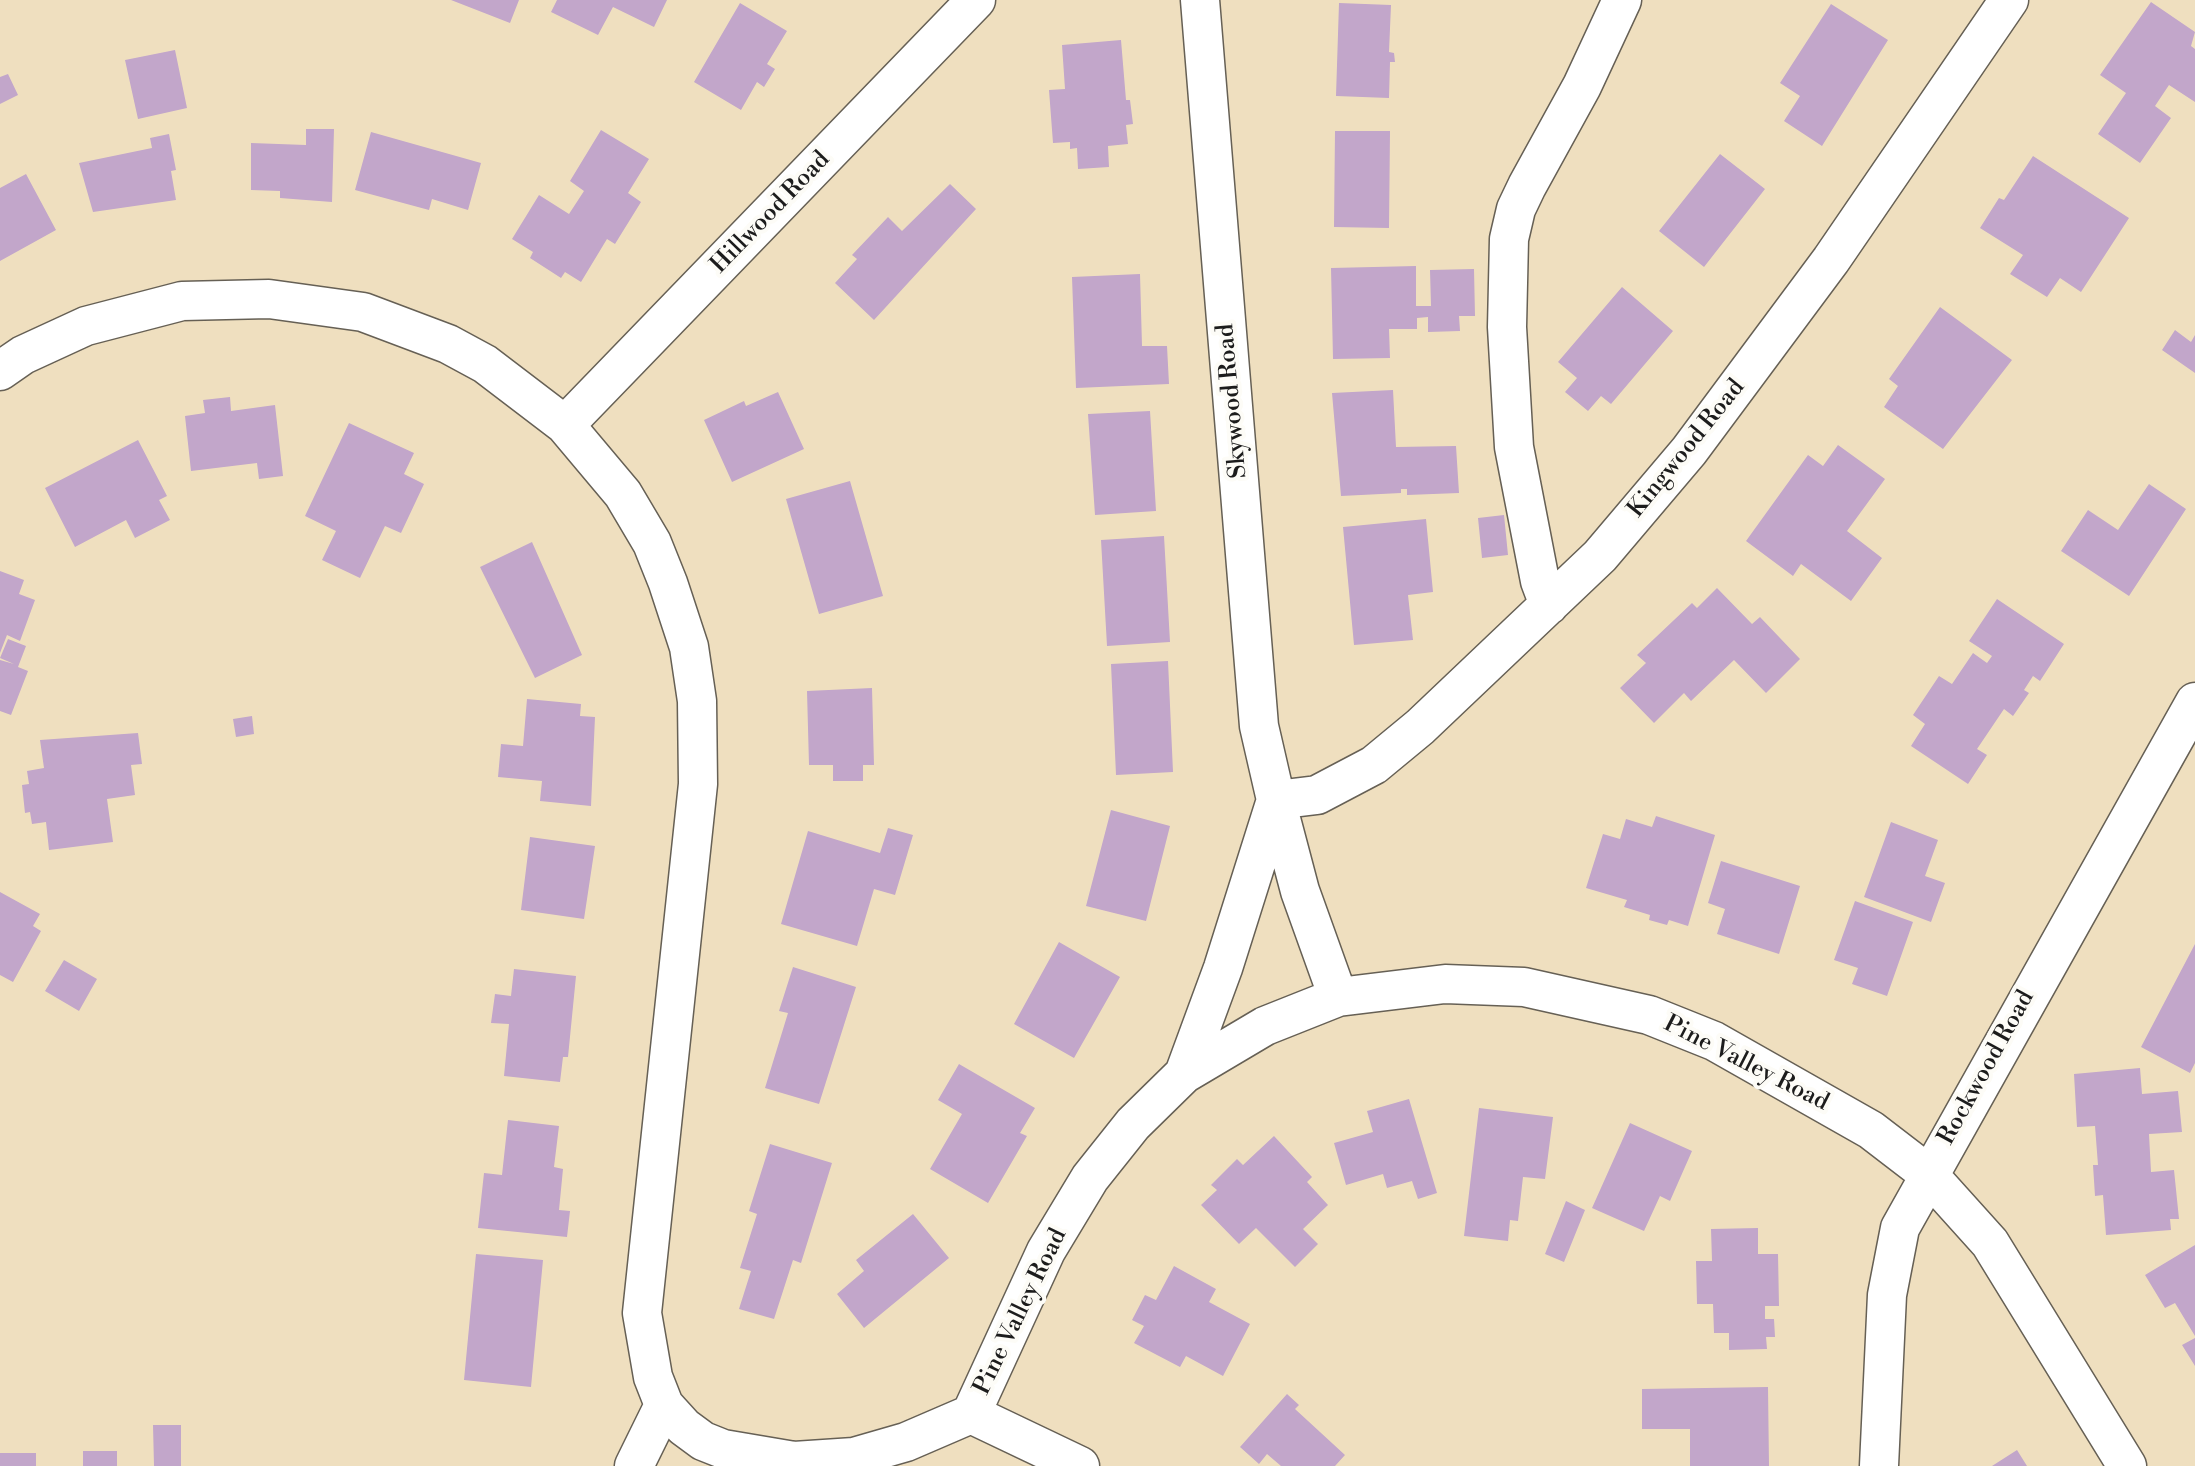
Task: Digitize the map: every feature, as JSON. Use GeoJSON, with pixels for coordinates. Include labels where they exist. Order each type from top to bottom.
{"type":"FeatureCollection","features":[{"type":"Feature","properties":{"kind":"street","name":"Skywood Road"},"geometry":{"type":"LineString","coordinates":[[1200,0],[1259,726],[1300,891],[1338,997]]}},
{"type":"Feature","properties":{"kind":"street"},"geometry":{"type":"LineString","coordinates":[[1549,605],[1540,581],[1514,447],[1507,327],[1509,239],[1516,209],[1582,86],[1622,0]]}},
{"type":"Feature","properties":{"kind":"street","name":"Kingwood Road"},"geometry":{"type":"LineString","coordinates":[[1276,800],[1317,795],[1374,765],[1600,556],[1689,451],[1831,260],[2009,0]]}},
{"type":"Feature","properties":{"kind":"street","name":"Hillwood Road"},"geometry":{"type":"LineString","coordinates":[[565,425],[954,6]]}},
{"type":"Feature","properties":{"kind":"street","name":"Pine Valley Road"},"geometry":{"type":"LineString","coordinates":[[0,371],[54,340],[144,309],[182,301],[233,298],[304,302],[363,312],[448,344],[485,364],[565,425],[623,494],[652,543],[689,647],[697,701],[698,784],[642,1313],[653,1377],[664,1405],[684,1427],[703,1441],[723,1449],[794,1461],[854,1457],[906,1442],[971,1414],[1046,1251],[1090,1178],[1133,1124],[1184,1074],[1265,1026],[1338,997],[1445,984],[1524,987],[1649,1015],[1714,1041],[1871,1130],[1927,1173],[1990,1243],[2127,1466]]}},
{"type":"Feature","properties":{"kind":"street","name":"Rockwood Road"},"geometry":{"type":"LineString","coordinates":[[1879,1466],[1892,1258],[1900,1228],[1927,1173],[2195,702]]}},
{"type":"Feature","properties":{"kind":"street"},"geometry":{"type":"LineString","coordinates":[[1184,1074],[1223,968],[1276,800]]}},
{"type":"Feature","properties":{"kind":"street"},"geometry":{"type":"LineString","coordinates":[[634,1466],[664,1405]]}},
{"type":"Feature","properties":{"kind":"street"},"geometry":{"type":"LineString","coordinates":[[971,1414],[1080,1466]]}},
{"type":"Feature","properties":{"kind":"building"},"geometry":{"type":"Polygon","coordinates":[[[451,0],[519,0],[510,23],[451,0]]]}},
{"type":"Feature","properties":{"kind":"building"},"geometry":{"type":"Polygon","coordinates":[[[557,0],[667,0],[654,27],[613,7],[598,35],[551,12],[557,0]]]}},
{"type":"Feature","properties":{"kind":"building"},"geometry":{"type":"Polygon","coordinates":[[[2151,2],[2195,32],[2191,46],[2195,49],[2195,102],[2169,85],[2155,106],[2171,118],[2140,163],[2098,134],[2126,93],[2100,75],[2151,2]]]}},
{"type":"Feature","properties":{"kind":"building"},"geometry":{"type":"Polygon","coordinates":[[[740,3],[787,31],[767,64],[775,69],[764,87],[757,82],[741,110],[694,82],[740,3]]]}},
{"type":"Feature","properties":{"kind":"building"},"geometry":{"type":"Polygon","coordinates":[[[1339,3],[1391,5],[1389,52],[1394,53],[1395,62],[1390,62],[1389,98],[1336,96],[1339,3]]]}},
{"type":"Feature","properties":{"kind":"building"},"geometry":{"type":"Polygon","coordinates":[[[1831,4],[1888,40],[1822,146],[1784,121],[1800,96],[1780,83],[1831,4]]]}},
{"type":"Feature","properties":{"kind":"building"},"geometry":{"type":"Polygon","coordinates":[[[1121,40],[1126,100],[1130,100],[1133,124],[1126,125],[1128,144],[1108,146],[1109,167],[1078,169],[1077,148],[1070,149],[1070,142],[1053,143],[1049,90],[1065,89],[1062,45],[1121,40]]]}},
{"type":"Feature","properties":{"kind":"building"},"geometry":{"type":"Polygon","coordinates":[[[175,50],[187,108],[138,119],[125,60],[175,50]]]}},
{"type":"Feature","properties":{"kind":"building"},"geometry":{"type":"Polygon","coordinates":[[[8,74],[18,95],[0,104],[0,77],[8,74]]]}},
{"type":"Feature","properties":{"kind":"building"},"geometry":{"type":"Polygon","coordinates":[[[306,129],[334,129],[332,202],[280,198],[280,191],[251,190],[251,143],[306,145],[306,129]]]}},
{"type":"Feature","properties":{"kind":"building"},"geometry":{"type":"Polygon","coordinates":[[[601,130],[649,159],[628,193],[641,202],[615,244],[607,239],[581,282],[565,272],[561,278],[530,258],[533,252],[512,239],[539,195],[569,214],[584,191],[570,181],[601,130]]]}},
{"type":"Feature","properties":{"kind":"building"},"geometry":{"type":"Polygon","coordinates":[[[1335,131],[1390,131],[1389,228],[1334,227],[1335,131]]]}},
{"type":"Feature","properties":{"kind":"building"},"geometry":{"type":"Polygon","coordinates":[[[371,132],[481,163],[468,210],[432,199],[429,210],[355,190],[371,132]]]}},
{"type":"Feature","properties":{"kind":"building"},"geometry":{"type":"Polygon","coordinates":[[[169,134],[176,170],[171,171],[176,200],[93,212],[79,163],[152,148],[150,138],[169,134]]]}},
{"type":"Feature","properties":{"kind":"building"},"geometry":{"type":"Polygon","coordinates":[[[1720,154],[1765,189],[1704,267],[1659,231],[1720,154]]]}},
{"type":"Feature","properties":{"kind":"building"},"geometry":{"type":"Polygon","coordinates":[[[2033,156],[2129,218],[2081,292],[2060,278],[2047,297],[2010,274],[2023,255],[1980,228],[1999,198],[2004,200],[2033,156]]]}},
{"type":"Feature","properties":{"kind":"building"},"geometry":{"type":"Polygon","coordinates":[[[26,174],[56,230],[0,261],[0,188],[26,174]]]}},
{"type":"Feature","properties":{"kind":"building"},"geometry":{"type":"Polygon","coordinates":[[[950,184],[976,209],[874,320],[835,283],[857,259],[852,255],[888,217],[902,231],[950,184]]]}},
{"type":"Feature","properties":{"kind":"building"},"geometry":{"type":"Polygon","coordinates":[[[1416,266],[1416,306],[1431,306],[1430,270],[1474,269],[1475,316],[1459,316],[1460,331],[1428,332],[1428,317],[1417,318],[1417,329],[1389,329],[1390,358],[1333,359],[1331,268],[1416,266]]]}},
{"type":"Feature","properties":{"kind":"building"},"geometry":{"type":"Polygon","coordinates":[[[1140,274],[1142,346],[1167,346],[1169,384],[1076,388],[1072,277],[1140,274]]]}},
{"type":"Feature","properties":{"kind":"building"},"geometry":{"type":"Polygon","coordinates":[[[1622,287],[1673,331],[1611,404],[1601,396],[1588,411],[1565,392],[1577,378],[1558,362],[1622,287]]]}},
{"type":"Feature","properties":{"kind":"building"},"geometry":{"type":"Polygon","coordinates":[[[1940,307],[2012,360],[1943,449],[1884,407],[1898,386],[1889,379],[1940,307]]]}},
{"type":"Feature","properties":{"kind":"building"},"geometry":{"type":"Polygon","coordinates":[[[2175,330],[2191,342],[2195,335],[2195,373],[2162,350],[2175,330]]]}},
{"type":"Feature","properties":{"kind":"building"},"geometry":{"type":"Polygon","coordinates":[[[1393,390],[1396,447],[1456,446],[1459,493],[1407,495],[1407,489],[1401,489],[1401,493],[1341,496],[1332,393],[1393,390]]]}},
{"type":"Feature","properties":{"kind":"building"},"geometry":{"type":"Polygon","coordinates":[[[778,392],[804,449],[732,482],[704,420],[744,401],[746,406],[778,392]]]}},
{"type":"Feature","properties":{"kind":"building"},"geometry":{"type":"Polygon","coordinates":[[[230,397],[231,411],[275,405],[283,476],[259,479],[257,463],[191,471],[185,416],[205,413],[203,400],[230,397]]]}},
{"type":"Feature","properties":{"kind":"building"},"geometry":{"type":"Polygon","coordinates":[[[1150,411],[1156,511],[1095,515],[1088,414],[1150,411]]]}},
{"type":"Feature","properties":{"kind":"building"},"geometry":{"type":"Polygon","coordinates":[[[349,423],[414,453],[404,474],[424,484],[401,533],[385,526],[360,578],[322,560],[336,531],[305,516],[349,423]]]}},
{"type":"Feature","properties":{"kind":"building"},"geometry":{"type":"Polygon","coordinates":[[[138,440],[167,496],[159,500],[170,520],[135,538],[126,520],[75,547],[45,488],[138,440]]]}},
{"type":"Feature","properties":{"kind":"building"},"geometry":{"type":"Polygon","coordinates":[[[1838,445],[1885,479],[1847,531],[1882,558],[1851,601],[1801,564],[1793,576],[1746,541],[1808,455],[1823,466],[1838,445]]]}},
{"type":"Feature","properties":{"kind":"building"},"geometry":{"type":"Polygon","coordinates":[[[850,481],[883,596],[819,614],[786,499],[850,481]]]}},
{"type":"Feature","properties":{"kind":"building"},"geometry":{"type":"Polygon","coordinates":[[[2149,484],[2186,509],[2129,596],[2061,551],[2088,510],[2118,530],[2149,484]]]}},
{"type":"Feature","properties":{"kind":"building"},"geometry":{"type":"Polygon","coordinates":[[[1504,515],[1508,555],[1482,558],[1478,518],[1504,515]]]}},
{"type":"Feature","properties":{"kind":"building"},"geometry":{"type":"Polygon","coordinates":[[[1426,519],[1433,592],[1408,595],[1413,640],[1354,645],[1343,527],[1426,519]]]}},
{"type":"Feature","properties":{"kind":"building"},"geometry":{"type":"Polygon","coordinates":[[[1164,536],[1170,642],[1107,646],[1101,540],[1164,536]]]}},
{"type":"Feature","properties":{"kind":"building"},"geometry":{"type":"Polygon","coordinates":[[[532,542],[582,655],[535,678],[480,567],[532,542]]]}},
{"type":"Feature","properties":{"kind":"building"},"geometry":{"type":"Polygon","coordinates":[[[0,571],[24,580],[19,594],[35,600],[20,641],[7,635],[0,653],[0,571]]]}},
{"type":"Feature","properties":{"kind":"building"},"geometry":{"type":"Polygon","coordinates":[[[1717,588],[1752,624],[1760,617],[1800,659],[1766,693],[1734,660],[1691,701],[1684,693],[1654,723],[1620,688],[1646,663],[1637,655],[1692,603],[1697,608],[1717,588]]]}},
{"type":"Feature","properties":{"kind":"building"},"geometry":{"type":"Polygon","coordinates":[[[1997,599],[2064,644],[2040,681],[2033,676],[2024,690],[2029,693],[2013,716],[2004,709],[1977,749],[1987,755],[1968,784],[1911,746],[1925,724],[1913,715],[1939,676],[1952,684],[1973,653],[1987,663],[1992,656],[1969,641],[1997,599]]]}},
{"type":"Feature","properties":{"kind":"building"},"geometry":{"type":"Polygon","coordinates":[[[8,639],[26,646],[18,667],[28,671],[11,715],[0,711],[0,660],[14,664],[0,658],[8,639]]]}},
{"type":"Feature","properties":{"kind":"building"},"geometry":{"type":"Polygon","coordinates":[[[1168,661],[1173,772],[1116,775],[1111,664],[1168,661]]]}},
{"type":"Feature","properties":{"kind":"building"},"geometry":{"type":"Polygon","coordinates":[[[872,688],[874,765],[863,765],[863,781],[833,781],[833,765],[809,765],[807,691],[872,688]]]}},
{"type":"Feature","properties":{"kind":"building"},"geometry":{"type":"Polygon","coordinates":[[[527,699],[581,704],[580,716],[595,717],[591,806],[540,801],[542,781],[498,777],[501,744],[523,746],[527,699]]]}},
{"type":"Feature","properties":{"kind":"building"},"geometry":{"type":"Polygon","coordinates":[[[252,716],[254,734],[236,737],[233,719],[252,716]]]}},
{"type":"Feature","properties":{"kind":"building"},"geometry":{"type":"Polygon","coordinates":[[[138,733],[142,764],[131,765],[135,795],[107,799],[113,842],[49,850],[46,822],[32,824],[30,812],[25,813],[22,785],[29,784],[27,771],[44,768],[40,740],[138,733]]]}},
{"type":"Feature","properties":{"kind":"building"},"geometry":{"type":"Polygon","coordinates":[[[1111,810],[1170,826],[1146,921],[1086,906],[1111,810]]]}},
{"type":"Feature","properties":{"kind":"building"},"geometry":{"type":"Polygon","coordinates":[[[1656,816],[1715,835],[1688,926],[1669,920],[1667,925],[1649,920],[1650,915],[1624,907],[1627,900],[1586,888],[1603,834],[1620,839],[1626,819],[1652,827],[1656,816]]]}},
{"type":"Feature","properties":{"kind":"building"},"geometry":{"type":"Polygon","coordinates":[[[1891,822],[1938,840],[1925,876],[1945,883],[1931,922],[1864,897],[1891,822]]]}},
{"type":"Feature","properties":{"kind":"building"},"geometry":{"type":"Polygon","coordinates":[[[888,828],[913,835],[895,895],[874,889],[857,946],[781,924],[808,831],[880,853],[888,828]]]}},
{"type":"Feature","properties":{"kind":"building"},"geometry":{"type":"Polygon","coordinates":[[[530,837],[595,846],[584,919],[521,910],[530,837]]]}},
{"type":"Feature","properties":{"kind":"building"},"geometry":{"type":"Polygon","coordinates":[[[1721,861],[1800,886],[1779,954],[1717,934],[1725,909],[1708,903],[1721,861]]]}},
{"type":"Feature","properties":{"kind":"building"},"geometry":{"type":"Polygon","coordinates":[[[0,892],[40,914],[33,926],[41,931],[13,982],[0,975],[0,892]]]}},
{"type":"Feature","properties":{"kind":"building"},"geometry":{"type":"Polygon","coordinates":[[[1855,901],[1913,922],[1887,996],[1852,984],[1858,968],[1834,960],[1855,901]]]}},
{"type":"Feature","properties":{"kind":"building"},"geometry":{"type":"Polygon","coordinates":[[[1059,942],[1120,977],[1074,1058],[1014,1024],[1059,942]]]}},
{"type":"Feature","properties":{"kind":"building"},"geometry":{"type":"Polygon","coordinates":[[[2195,944],[2195,1063],[2190,1073],[2141,1047],[2195,944]]]}},
{"type":"Feature","properties":{"kind":"building"},"geometry":{"type":"Polygon","coordinates":[[[64,960],[97,979],[79,1011],[45,991],[64,960]]]}},
{"type":"Feature","properties":{"kind":"building"},"geometry":{"type":"Polygon","coordinates":[[[793,967],[856,987],[819,1104],[765,1088],[788,1013],[779,1011],[793,967]]]}},
{"type":"Feature","properties":{"kind":"building"},"geometry":{"type":"Polygon","coordinates":[[[514,969],[576,976],[568,1057],[563,1057],[560,1082],[504,1076],[509,1024],[491,1023],[495,994],[511,996],[514,969]]]}},
{"type":"Feature","properties":{"kind":"building"},"geometry":{"type":"Polygon","coordinates":[[[959,1064],[1035,1108],[1020,1133],[1027,1136],[988,1203],[930,1169],[962,1114],[938,1100],[959,1064]]]}},
{"type":"Feature","properties":{"kind":"building"},"geometry":{"type":"Polygon","coordinates":[[[2140,1068],[2142,1094],[2178,1091],[2182,1132],[2149,1134],[2151,1172],[2174,1170],[2179,1219],[2170,1219],[2171,1230],[2106,1235],[2103,1195],[2095,1196],[2093,1165],[2098,1165],[2095,1126],[2077,1127],[2074,1074],[2140,1068]]]}},
{"type":"Feature","properties":{"kind":"building"},"geometry":{"type":"Polygon","coordinates":[[[1409,1099],[1437,1193],[1418,1199],[1412,1181],[1387,1188],[1383,1174],[1346,1185],[1334,1143],[1373,1132],[1367,1111],[1409,1099]]]}},
{"type":"Feature","properties":{"kind":"building"},"geometry":{"type":"Polygon","coordinates":[[[1479,1108],[1553,1117],[1545,1179],[1523,1177],[1518,1221],[1510,1220],[1508,1241],[1464,1236],[1479,1108]]]}},
{"type":"Feature","properties":{"kind":"building"},"geometry":{"type":"Polygon","coordinates":[[[508,1120],[559,1126],[554,1167],[563,1169],[559,1210],[570,1211],[567,1237],[478,1228],[484,1173],[502,1175],[508,1120]]]}},
{"type":"Feature","properties":{"kind":"building"},"geometry":{"type":"Polygon","coordinates":[[[1630,1123],[1692,1151],[1670,1201],[1660,1196],[1644,1231],[1592,1208],[1630,1123]]]}},
{"type":"Feature","properties":{"kind":"building"},"geometry":{"type":"Polygon","coordinates":[[[1274,1136],[1312,1177],[1307,1182],[1328,1205],[1303,1229],[1318,1244],[1295,1267],[1256,1228],[1239,1244],[1201,1205],[1217,1190],[1211,1185],[1237,1159],[1243,1165],[1274,1136]]]}},
{"type":"Feature","properties":{"kind":"building"},"geometry":{"type":"Polygon","coordinates":[[[770,1144],[832,1163],[801,1263],[793,1260],[774,1319],[739,1309],[751,1271],[740,1268],[757,1214],[749,1211],[770,1144]]]}},
{"type":"Feature","properties":{"kind":"building"},"geometry":{"type":"Polygon","coordinates":[[[1566,1201],[1585,1210],[1564,1262],[1545,1254],[1566,1201]]]}},
{"type":"Feature","properties":{"kind":"building"},"geometry":{"type":"Polygon","coordinates":[[[913,1214],[949,1258],[864,1328],[837,1294],[864,1271],[856,1260],[913,1214]]]}},
{"type":"Feature","properties":{"kind":"building"},"geometry":{"type":"Polygon","coordinates":[[[1758,1228],[1758,1254],[1778,1254],[1779,1306],[1765,1306],[1765,1319],[1774,1319],[1775,1337],[1766,1337],[1767,1349],[1729,1350],[1729,1333],[1714,1333],[1713,1304],[1697,1304],[1696,1261],[1712,1261],[1711,1229],[1758,1228]]]}},
{"type":"Feature","properties":{"kind":"building"},"geometry":{"type":"Polygon","coordinates":[[[2195,1245],[2195,1336],[2175,1303],[2165,1308],[2145,1275],[2195,1245]]]}},
{"type":"Feature","properties":{"kind":"building"},"geometry":{"type":"Polygon","coordinates":[[[476,1254],[543,1260],[531,1387],[464,1380],[476,1254]]]}},
{"type":"Feature","properties":{"kind":"building"},"geometry":{"type":"Polygon","coordinates":[[[1174,1266],[1216,1289],[1209,1302],[1250,1324],[1223,1376],[1186,1356],[1180,1367],[1134,1343],[1144,1326],[1132,1320],[1145,1295],[1156,1300],[1174,1266]]]}},
{"type":"Feature","properties":{"kind":"building"},"geometry":{"type":"Polygon","coordinates":[[[2195,1338],[2195,1366],[2182,1345],[2195,1338]]]}},
{"type":"Feature","properties":{"kind":"building"},"geometry":{"type":"Polygon","coordinates":[[[1768,1387],[1769,1466],[1690,1466],[1690,1429],[1642,1429],[1642,1389],[1768,1387]]]}},
{"type":"Feature","properties":{"kind":"building"},"geometry":{"type":"Polygon","coordinates":[[[1287,1394],[1299,1405],[1295,1409],[1345,1455],[1335,1466],[1281,1466],[1267,1454],[1259,1464],[1240,1447],[1287,1394]]]}},
{"type":"Feature","properties":{"kind":"building"},"geometry":{"type":"Polygon","coordinates":[[[153,1425],[181,1425],[181,1466],[154,1466],[153,1425]]]}},
{"type":"Feature","properties":{"kind":"building"},"geometry":{"type":"Polygon","coordinates":[[[2017,1450],[2027,1466],[1992,1466],[2017,1450]]]}},
{"type":"Feature","properties":{"kind":"building"},"geometry":{"type":"Polygon","coordinates":[[[83,1451],[117,1451],[117,1466],[83,1466],[83,1451]]]}},
{"type":"Feature","properties":{"kind":"building"},"geometry":{"type":"Polygon","coordinates":[[[0,1453],[36,1453],[36,1466],[0,1466],[0,1453]]]}}]}
